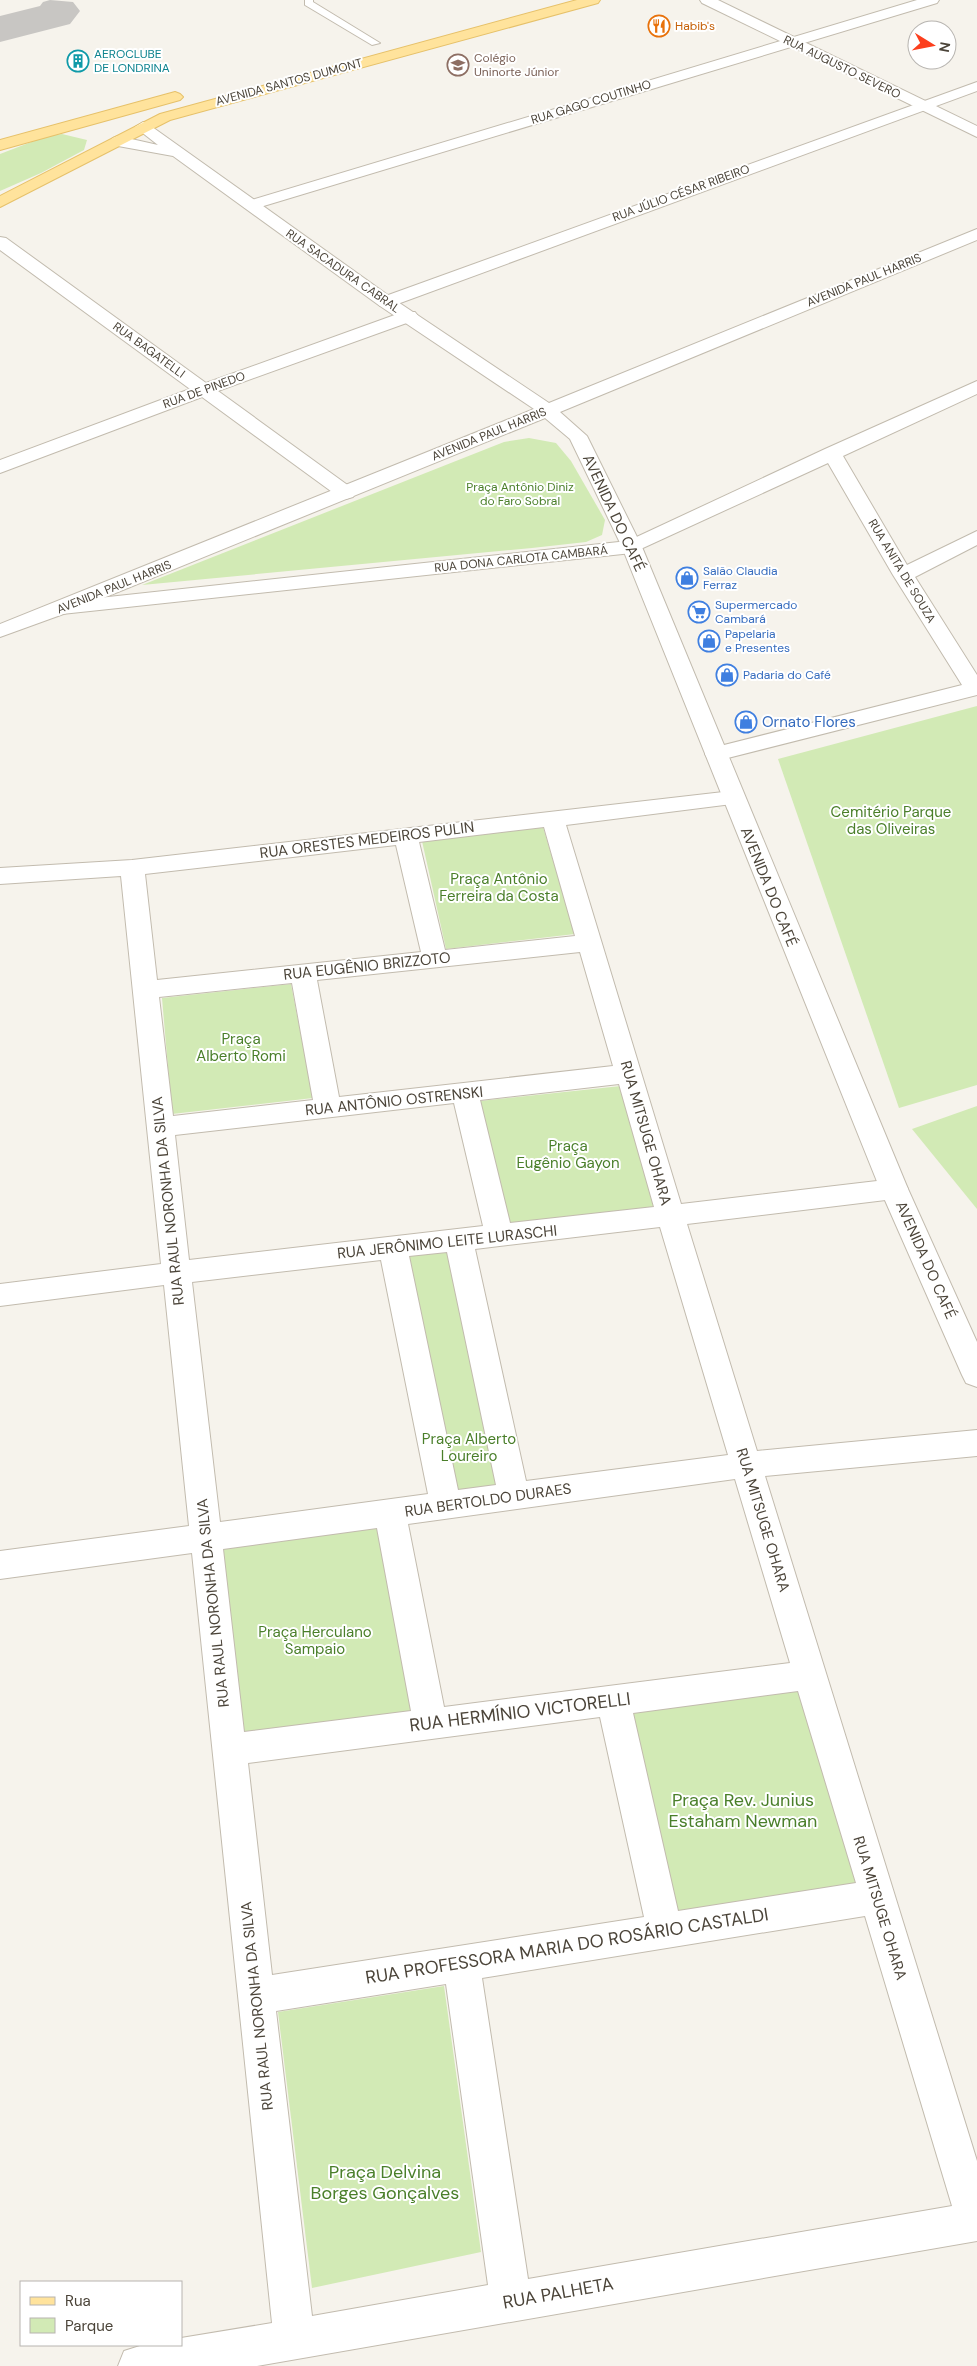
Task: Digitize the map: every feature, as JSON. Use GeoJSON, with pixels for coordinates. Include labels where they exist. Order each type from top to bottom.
{"type":"FeatureCollection","features":[{"type":"Feature","properties":{"kind":"main road","name":"AVENIDA SANTOS DUMONT"},"geometry":{"type":"LineString","coordinates":[[0,202],[148,124],[218,102],[593,0]]}},
{"type":"Feature","properties":{"kind":"main road","name":"AVENIDA SANTOS DUMONT"},"geometry":{"type":"LineString","coordinates":[[365,43],[392,39]]}},
{"type":"Feature","properties":{"kind":"main road"},"geometry":{"type":"LineString","coordinates":[[0,144],[183,95],[141,114],[148,124]]}},
{"type":"Feature","properties":{"kind":"main road"},"geometry":{"type":"LineString","coordinates":[[71,126],[118,141]]}},
{"type":"Feature","properties":{"kind":"street","name":"RUA AUGUSTO SEVERO"},"geometry":{"type":"LineString","coordinates":[[707,0],[977,132]]}},
{"type":"Feature","properties":{"kind":"street","name":"RUA GAGO COUTINHO"},"geometry":{"type":"LineString","coordinates":[[251,205],[932,0]]}},
{"type":"Feature","properties":{"kind":"street","name":"RUA JÚLIO CÉSAR RIBEIRO"},"geometry":{"type":"LineString","coordinates":[[386,302],[977,86]]}},
{"type":"Feature","properties":{"kind":"street","name":"RUA SACADURA CABRAL"},"geometry":{"type":"LineString","coordinates":[[148,124],[183,155],[386,302],[547,410]]}},
{"type":"Feature","properties":{"kind":"street"},"geometry":{"type":"LineString","coordinates":[[118,141],[183,155]]}},
{"type":"Feature","properties":{"kind":"street","name":"AVENIDA PAUL HARRIS"},"geometry":{"type":"LineString","coordinates":[[0,631],[62,608],[346,493],[977,234]]}},
{"type":"Feature","properties":{"kind":"street","name":"RUA BAGATELLI"},"geometry":{"type":"LineString","coordinates":[[0,242],[346,493]]}},
{"type":"Feature","properties":{"kind":"street","name":"RUA DE PINEDO"},"geometry":{"type":"LineString","coordinates":[[1,466],[409,316]]}},
{"type":"Feature","properties":{"kind":"street","name":"RUA DONA CARLOTA CAMBARÁ"},"geometry":{"type":"LineString","coordinates":[[62,608],[632,547],[977,387]]}},
{"type":"Feature","properties":{"kind":"street","name":"AVENIDA DO CAFÉ"},"geometry":{"type":"LineString","coordinates":[[547,410],[578,436],[632,547],[732,798],[894,1189],[977,1375]]}},
{"type":"Feature","properties":{"kind":"street","name":"RUA ANITA DE SOUZA"},"geometry":{"type":"LineString","coordinates":[[832,453],[903,575],[976,689]]}},
{"type":"Feature","properties":{"kind":"street"},"geometry":{"type":"LineString","coordinates":[[903,575],[977,538]]}},
{"type":"Feature","properties":{"kind":"street"},"geometry":{"type":"LineString","coordinates":[[716,754],[976,689]]}},
{"type":"Feature","properties":{"kind":"street","name":"RUA ORESTES MEDEIROS PULIN"},"geometry":{"type":"LineString","coordinates":[[0,876],[132,868],[732,798]]}},
{"type":"Feature","properties":{"kind":"street","name":"RUA MITSUGE OHARA"},"geometry":{"type":"LineString","coordinates":[[553,819],[671,1217],[976,2221]]}},
{"type":"Feature","properties":{"kind":"street"},"geometry":{"type":"LineString","coordinates":[[406,836],[435,959]]}},
{"type":"Feature","properties":{"kind":"street","name":"RUA RAUL NORONHA DA SILVA"},"geometry":{"type":"LineString","coordinates":[[132,868],[294,2339]]}},
{"type":"Feature","properties":{"kind":"street","name":"RUA EUGÊNIO BRIZZOTO"},"geometry":{"type":"LineString","coordinates":[[145,990],[590,943]]}},
{"type":"Feature","properties":{"kind":"street"},"geometry":{"type":"LineString","coordinates":[[303,973],[328,1108]]}},
{"type":"Feature","properties":{"kind":"street","name":"RUA ANTÔNIO OSTRENSKI"},"geometry":{"type":"LineString","coordinates":[[160,1126],[628,1074]]}},
{"type":"Feature","properties":{"kind":"street"},"geometry":{"type":"LineString","coordinates":[[465,1093],[499,1236]]}},
{"type":"Feature","properties":{"kind":"street","name":"RUA JERÔNIMO LEITE LURASCHI"},"geometry":{"type":"LineString","coordinates":[[0,1295],[176,1272],[671,1217],[894,1189]]}},
{"type":"Feature","properties":{"kind":"street"},"geometry":{"type":"LineString","coordinates":[[459,1241],[514,1496]]}},
{"type":"Feature","properties":{"kind":"street"},"geometry":{"type":"LineString","coordinates":[[393,1248],[446,1506]]}},
{"type":"Feature","properties":{"kind":"street","name":"RUA BERTOLDO DURAES"},"geometry":{"type":"LineString","coordinates":[[0,1565],[206,1539],[746,1465],[977,1443]]}},
{"type":"Feature","properties":{"kind":"street"},"geometry":{"type":"LineString","coordinates":[[390,1514],[430,1724]]}},
{"type":"Feature","properties":{"kind":"street","name":"RUA HERMÍNIO VICTORELLI"},"geometry":{"type":"LineString","coordinates":[[230,1750],[810,1674]]}},
{"type":"Feature","properties":{"kind":"street"},"geometry":{"type":"LineString","coordinates":[[613,1700],[665,1931]]}},
{"type":"Feature","properties":{"kind":"street","name":"RUA PROFESSORA MARIA DO ROSÁRIO CASTALDI"},"geometry":{"type":"LineString","coordinates":[[256,1996],[877,1897]]}},
{"type":"Feature","properties":{"kind":"street"},"geometry":{"type":"LineString","coordinates":[[460,1963],[511,2302]]}},
{"type":"Feature","properties":{"kind":"street","name":"RUA PALHETA"},"geometry":{"type":"LineString","coordinates":[[138,2366],[976,2221]]}},
{"type":"Feature","properties":{"kind":"lane"},"geometry":{"type":"LineString","coordinates":[[309,0],[308,3],[365,43]]}},
{"type":"Feature","properties":{"kind":"green space"},"geometry":{"type":"Polygon","coordinates":[[[62,134],[87,140],[84,150],[41,173],[0,191],[0,154],[47,136],[62,134]]]}},
{"type":"Feature","properties":{"kind":"green space","name":"Praça Antônio Diniz do Faro Sobral"},"geometry":{"type":"Polygon","coordinates":[[[529,438],[556,443],[571,461],[605,520],[602,535],[586,542],[532,548],[142,585],[504,442],[529,438]]]}},
{"type":"Feature","properties":{"kind":"green space","name":"Cemitério Parque das Oliveiras"},"geometry":{"type":"Polygon","coordinates":[[[977,706],[977,1085],[899,1108],[778,759],[977,706]]]}},
{"type":"Feature","properties":{"kind":"green space","name":"Praça Antônio Ferreira da Costa"},"geometry":{"type":"Polygon","coordinates":[[[543,827],[575,934],[446,949],[422,841],[543,827]]]}},
{"type":"Feature","properties":{"kind":"green space","name":"Praça Alberto Romi"},"geometry":{"type":"Polygon","coordinates":[[[291,984],[313,1098],[172,1114],[162,998],[291,984]]]}},
{"type":"Feature","properties":{"kind":"green space","name":"Praça Eugênio Gayon"},"geometry":{"type":"Polygon","coordinates":[[[621,1086],[655,1209],[509,1225],[480,1101],[621,1086]]]}},
{"type":"Feature","properties":{"kind":"green space"},"geometry":{"type":"Polygon","coordinates":[[[977,1106],[977,1209],[912,1129],[977,1106]]]}},
{"type":"Feature","properties":{"kind":"green space","name":"Praça Alberto Loureiro"},"geometry":{"type":"Polygon","coordinates":[[[450,1251],[500,1486],[455,1494],[405,1255],[450,1251]]]}},
{"type":"Feature","properties":{"kind":"green space","name":"Praça Herculano Sampaio"},"geometry":{"type":"Polygon","coordinates":[[[380,1528],[415,1712],[241,1738],[219,1548],[380,1528]]]}},
{"type":"Feature","properties":{"kind":"green space","name":"Praça Rev. Junius Estaham Newman"},"geometry":{"type":"Polygon","coordinates":[[[800,1690],[858,1886],[675,1911],[630,1711],[800,1690]]]}},
{"type":"Feature","properties":{"kind":"green space","name":"Praça Delvina Borges Gonçalves"},"geometry":{"type":"Polygon","coordinates":[[[444,1986],[481,2252],[312,2288],[278,2012],[444,1986]]]}},
{"type":"Feature","properties":{"kind":"taxiway"},"geometry":{"type":"LineString","coordinates":[[0,29],[55,15],[58,11]]}},
{"type":"Feature","properties":{"kind":"place","name":"Habib's"},"geometry":{"type":"Point","coordinates":[659,26]}},
{"type":"Feature","properties":{"kind":"place","name":"AEROCLUBE DE LONDRINA"},"geometry":{"type":"Point","coordinates":[78,61]}},
{"type":"Feature","properties":{"kind":"place","name":"Colégio Uninorte Júnior"},"geometry":{"type":"Point","coordinates":[458,65]}},
{"type":"Feature","properties":{"kind":"place","name":"Salão Claudia Ferraz"},"geometry":{"type":"Point","coordinates":[687,578]}},
{"type":"Feature","properties":{"kind":"place","name":"Supermercado Cambará"},"geometry":{"type":"Point","coordinates":[699,612]}},
{"type":"Feature","properties":{"kind":"place","name":"Papelaria e Presentes"},"geometry":{"type":"Point","coordinates":[709,641]}},
{"type":"Feature","properties":{"kind":"place","name":"Padaria do Café"},"geometry":{"type":"Point","coordinates":[727,675]}},
{"type":"Feature","properties":{"kind":"place","name":"Ornato Flores"},"geometry":{"type":"Point","coordinates":[746,722]}}]}
